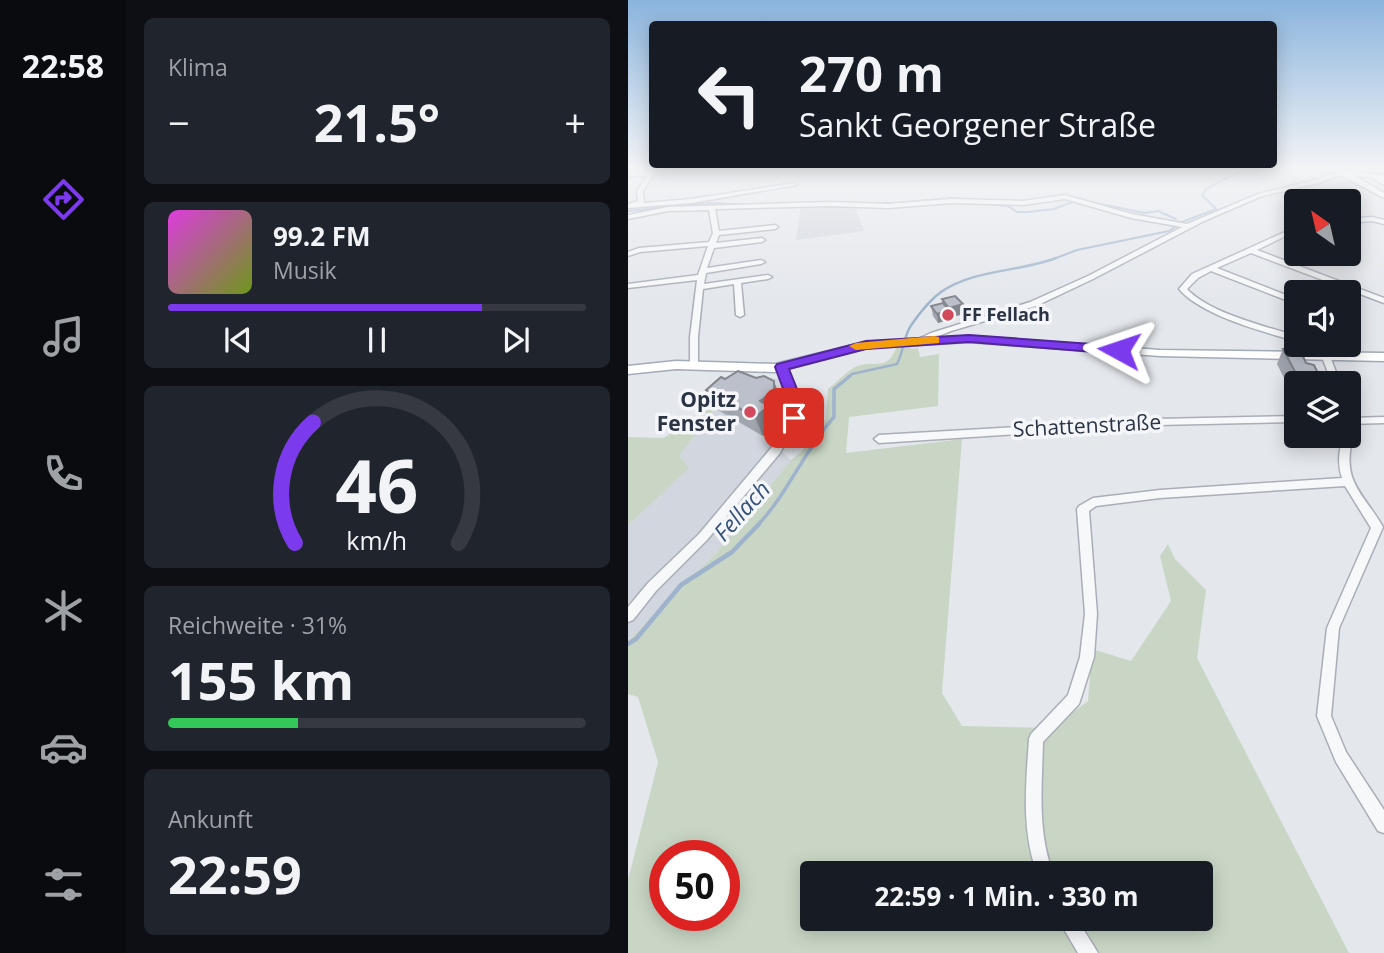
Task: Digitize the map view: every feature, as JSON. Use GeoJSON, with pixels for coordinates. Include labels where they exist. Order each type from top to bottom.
{"type":"FeatureCollection","features":[{"type":"Feature","properties":{"kind":"main road"},"geometry":{"type":"LineString","coordinates":[[628,370],[694,366],[781,367],[866,345],[986,339],[1160,353],[1284,355]]}},
{"type":"Feature","properties":{"kind":"main road"},"geometry":{"type":"LineString","coordinates":[[1355,357],[1384,358]]}},
{"type":"Feature","properties":{"kind":"street"},"geometry":{"type":"LineString","coordinates":[[694,366],[694,337],[703,274],[716,233],[713,211]]}},
{"type":"Feature","properties":{"kind":"street"},"geometry":{"type":"LineString","coordinates":[[1113,211],[1181,226]]}},
{"type":"Feature","properties":{"kind":"street"},"geometry":{"type":"LineString","coordinates":[[918,341],[938,332],[1031,305],[1181,226],[1219,211]]}},
{"type":"Feature","properties":{"kind":"street"},"geometry":{"type":"LineString","coordinates":[[1361,220],[1384,222]]}},
{"type":"Feature","properties":{"kind":"street"},"geometry":{"type":"LineString","coordinates":[[716,233],[775,227]]}},
{"type":"Feature","properties":{"kind":"street"},"geometry":{"type":"LineString","coordinates":[[1284,235],[1188,280],[1183,286],[1183,292],[1212,310],[1284,335]]}},
{"type":"Feature","properties":{"kind":"street"},"geometry":{"type":"LineString","coordinates":[[628,254],[639,250],[762,240]]}},
{"type":"Feature","properties":{"kind":"street"},"geometry":{"type":"LineString","coordinates":[[1253,251],[1384,301]]}},
{"type":"Feature","properties":{"kind":"street"},"geometry":{"type":"LineString","coordinates":[[628,286],[761,262]]}},
{"type":"Feature","properties":{"kind":"street"},"geometry":{"type":"LineString","coordinates":[[1212,269],[1284,297]]}},
{"type":"Feature","properties":{"kind":"street"},"geometry":{"type":"LineString","coordinates":[[702,288],[768,278]]}},
{"type":"Feature","properties":{"kind":"street"},"geometry":{"type":"LineString","coordinates":[[738,282],[740,315]]}},
{"type":"Feature","properties":{"kind":"street"},"geometry":{"type":"LineString","coordinates":[[628,616],[652,587],[703,537],[776,450],[794,418],[792,394],[781,367]]}},
{"type":"Feature","properties":{"kind":"street","name":"Schattenstraße"},"geometry":{"type":"LineString","coordinates":[[879,439],[1157,422],[1284,419]]}},
{"type":"Feature","properties":{"kind":"street"},"geometry":{"type":"LineString","coordinates":[[1361,419],[1384,420]]}},
{"type":"Feature","properties":{"kind":"street"},"geometry":{"type":"LineString","coordinates":[[1344,448],[1341,455],[1346,482],[1381,528],[1333,628],[1324,716],[1341,757],[1384,825]]}},
{"type":"Feature","properties":{"kind":"street"},"geometry":{"type":"LineString","coordinates":[[1040,861],[1035,816],[1036,739],[1074,699],[1087,657],[1091,614],[1083,509],[1093,502],[1160,494],[1346,482]]}},
{"type":"Feature","properties":{"kind":"street"},"geometry":{"type":"LineString","coordinates":[[1075,931],[1089,953]]}},
{"type":"Feature","properties":{"kind":"shaded area"},"geometry":{"type":"Polygon","coordinates":[[[800,211],[857,211],[864,231],[796,240],[800,211]]]}},
{"type":"Feature","properties":{"kind":"shaded area"},"geometry":{"type":"Polygon","coordinates":[[[737,375],[783,379],[797,412],[781,451],[791,460],[717,552],[628,641],[628,525],[688,468],[679,456],[715,408],[732,393],[737,375]]]}},
{"type":"Feature","properties":{"kind":"green space"},"geometry":{"type":"Polygon","coordinates":[[[910,345],[911,349],[918,348],[920,357],[939,354],[938,406],[849,417],[846,453],[962,439],[942,693],[962,726],[1051,728],[1088,701],[1092,649],[1131,661],[1171,601],[1160,556],[1168,544],[1175,559],[1206,590],[1197,658],[1349,953],[628,953],[628,880],[658,762],[638,697],[628,694],[628,641],[717,552],[791,460],[802,451],[826,419],[828,389],[855,367],[884,363],[893,355],[897,346],[910,345]]]}},
{"type":"Feature","properties":{"kind":"green space"},"geometry":{"type":"Polygon","coordinates":[[[732,393],[715,408],[679,456],[689,468],[628,525],[628,437],[664,438],[732,393]]]}},
{"type":"Feature","properties":{"kind":"building"},"geometry":{"type":"Polygon","coordinates":[[[955,296],[963,304],[949,308],[942,299],[955,296]]]}},
{"type":"Feature","properties":{"kind":"building"},"geometry":{"type":"Polygon","coordinates":[[[943,303],[949,310],[937,314],[931,306],[943,303]]]}},
{"type":"Feature","properties":{"kind":"building"},"geometry":{"type":"Polygon","coordinates":[[[1287,357],[1303,357],[1306,363],[1314,365],[1317,371],[1295,371],[1287,357]]]}},
{"type":"Feature","properties":{"kind":"building"},"geometry":{"type":"Polygon","coordinates":[[[738,371],[756,378],[764,376],[774,381],[774,391],[760,401],[769,406],[755,417],[706,390],[721,377],[725,379],[738,371]]]}},
{"type":"Feature","properties":{"kind":"waterway"},"geometry":{"type":"LineString","coordinates":[[1016,211],[1033,211]]}},
{"type":"Feature","properties":{"kind":"waterway"},"geometry":{"type":"LineString","coordinates":[[1137,211],[1155,211]]}},
{"type":"Feature","properties":{"kind":"waterway"},"geometry":{"type":"LineString","coordinates":[[1159,211],[1176,219]]}},
{"type":"Feature","properties":{"kind":"waterway","name":"Fellach"},"geometry":{"type":"LineString","coordinates":[[1051,260],[1077,250],[1169,231],[1182,222],[1210,211]]}},
{"type":"Feature","properties":{"kind":"waterway","name":"Fellach"},"geometry":{"type":"LineString","coordinates":[[848,377],[897,364],[912,324],[941,292],[968,279],[1056,258]]}},
{"type":"Feature","properties":{"kind":"waterway","name":"Fellach"},"geometry":{"type":"LineString","coordinates":[[757,526],[778,500],[834,417],[834,389],[850,376]]}},
{"type":"Feature","properties":{"kind":"waterway","name":"Fellach"},"geometry":{"type":"LineString","coordinates":[[628,644],[636,639],[681,585],[732,552],[759,524]]}},
{"type":"Feature","properties":{"kind":"slow traffic"},"geometry":{"type":"LineString","coordinates":[[856,346],[934,340]]}},
{"type":"Feature","properties":{"kind":"place","name":"FF Fellach"},"geometry":{"type":"Point","coordinates":[948,315]}},
{"type":"Feature","properties":{"kind":"place","name":"Opitz Fenster"},"geometry":{"type":"Point","coordinates":[750,412]}},
{"type":"Feature","properties":{"kind":"route"},"geometry":{"type":"LineString","coordinates":[[794,418],[792,394],[781,367],[843,349],[969,338],[1119,350]]}}]}
